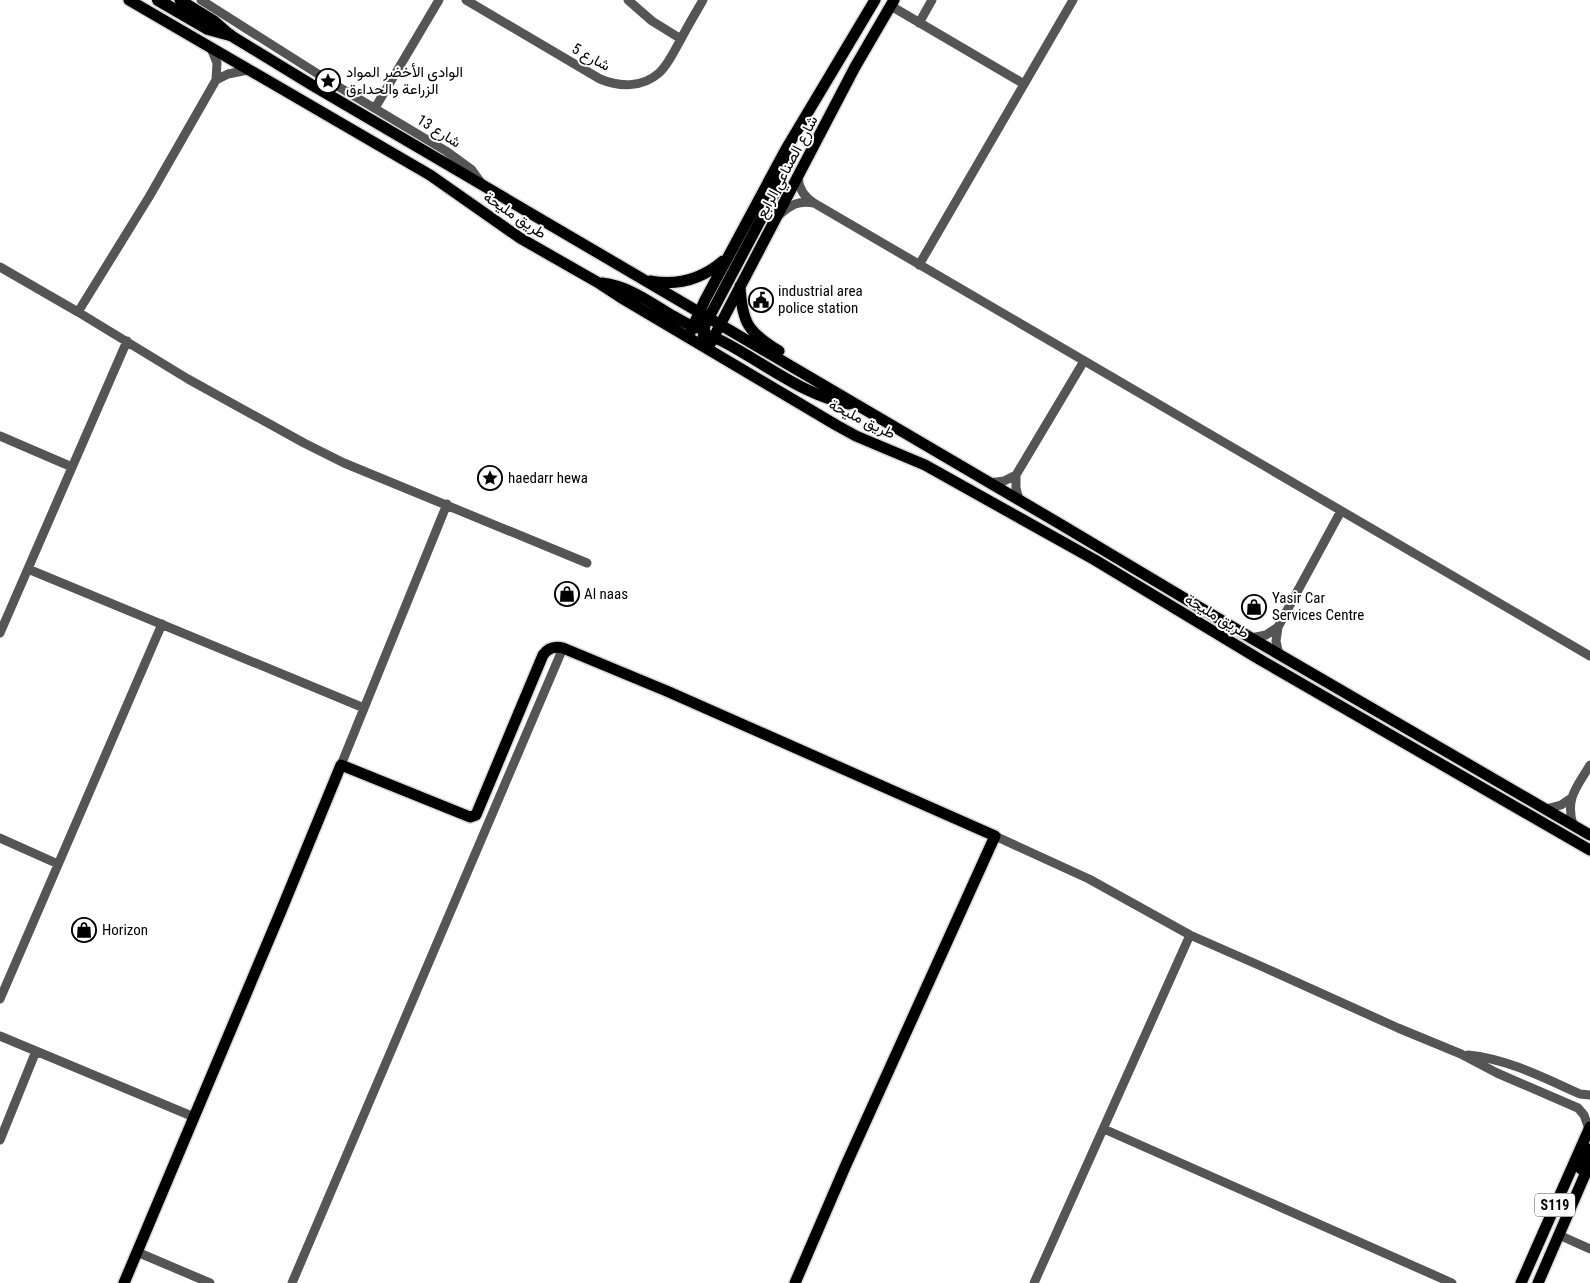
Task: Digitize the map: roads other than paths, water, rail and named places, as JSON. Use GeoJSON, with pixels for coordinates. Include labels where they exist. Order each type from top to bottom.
{"type":"FeatureCollection","features":[{"type":"Feature","properties":{"kind":"highway"},"geometry":{"type":"LineString","coordinates":[[158,0],[208,29],[230,35]]}},
{"type":"Feature","properties":{"kind":"main road","name":"طريق مليحة"},"geometry":{"type":"LineString","coordinates":[[129,0],[430,175],[520,238],[620,297],[701,332],[719,325],[1020,500],[1279,655],[1590,834]]}},
{"type":"Feature","properties":{"kind":"main road","name":"طريق مليحة"},"geometry":{"type":"LineString","coordinates":[[180,0],[214,21],[230,35],[312,85],[646,281],[701,332],[836,425],[856,436],[925,465],[1095,560],[1259,659],[1590,850]]}},
{"type":"Feature","properties":{"kind":"main road","name":"شارع الصناعي الرابع"},"geometry":{"type":"LineString","coordinates":[[701,332],[728,256],[786,149],[875,0]]}},
{"type":"Feature","properties":{"kind":"main road","name":"شارع الصناعي الرابع"},"geometry":{"type":"LineString","coordinates":[[719,325],[855,68],[892,3]]}},
{"type":"Feature","properties":{"kind":"main road"},"geometry":{"type":"LineString","coordinates":[[786,149],[784,169],[778,187],[701,332],[809,392],[829,400],[858,406]]}},
{"type":"Feature","properties":{"kind":"main road"},"geometry":{"type":"LineString","coordinates":[[646,281],[671,283],[688,280],[712,270],[728,256]]}},
{"type":"Feature","properties":{"kind":"main road"},"geometry":{"type":"LineString","coordinates":[[740,285],[742,307],[748,325],[757,336],[786,356],[793,367]]}},
{"type":"Feature","properties":{"kind":"main road"},"geometry":{"type":"LineString","coordinates":[[124,1283],[341,765],[470,817],[476,815],[543,655],[552,648],[563,648],[669,692],[995,836],[844,1167],[795,1283]]}},
{"type":"Feature","properties":{"kind":"main road"},"geometry":{"type":"LineString","coordinates":[[1461,776],[1469,776],[1478,769]]}},
{"type":"Feature","properties":{"kind":"main road"},"geometry":{"type":"LineString","coordinates":[[1585,1176],[1581,1173],[1581,1170],[1589,1138]]}},
{"type":"Feature","properties":{"kind":"main road","name":"S119"},"geometry":{"type":"LineString","coordinates":[[1521,1283],[1589,1138]]}},
{"type":"Feature","properties":{"kind":"main road","name":"S119"},"geometry":{"type":"LineString","coordinates":[[1538,1283],[1590,1163]]}},
{"type":"Feature","properties":{"kind":"street","name":"شارع 13"},"geometry":{"type":"LineString","coordinates":[[201,0],[459,160],[472,170],[482,184]]}},
{"type":"Feature","properties":{"kind":"street"},"geometry":{"type":"LineString","coordinates":[[375,108],[439,0]]}},
{"type":"Feature","properties":{"kind":"street","name":"شارع 5"},"geometry":{"type":"LineString","coordinates":[[466,0],[600,79],[625,85],[642,82],[658,74],[703,0]]}},
{"type":"Feature","properties":{"kind":"street"},"geometry":{"type":"LineString","coordinates":[[628,0],[639,4],[652,21],[681,39]]}},
{"type":"Feature","properties":{"kind":"street"},"geometry":{"type":"LineString","coordinates":[[919,23],[932,0]]}},
{"type":"Feature","properties":{"kind":"street"},"geometry":{"type":"LineString","coordinates":[[919,265],[1073,0]]}},
{"type":"Feature","properties":{"kind":"street"},"geometry":{"type":"LineString","coordinates":[[892,3],[919,23],[1024,84]]}},
{"type":"Feature","properties":{"kind":"street"},"geometry":{"type":"LineString","coordinates":[[78,312],[149,197],[216,80],[217,64],[211,48]]}},
{"type":"Feature","properties":{"kind":"street"},"geometry":{"type":"LineString","coordinates":[[216,80],[228,74],[248,70]]}},
{"type":"Feature","properties":{"kind":"street"},"geometry":{"type":"LineString","coordinates":[[798,178],[804,195],[814,203],[1590,656]]}},
{"type":"Feature","properties":{"kind":"street"},"geometry":{"type":"LineString","coordinates":[[778,214],[794,203],[814,203]]}},
{"type":"Feature","properties":{"kind":"street"},"geometry":{"type":"LineString","coordinates":[[0,267],[188,379],[304,443],[344,462],[587,563]]}},
{"type":"Feature","properties":{"kind":"street"},"geometry":{"type":"LineString","coordinates":[[0,633],[127,341]]}},
{"type":"Feature","properties":{"kind":"street"},"geometry":{"type":"LineString","coordinates":[[989,483],[1004,482],[1016,475],[1084,361]]}},
{"type":"Feature","properties":{"kind":"street"},"geometry":{"type":"LineString","coordinates":[[0,436],[72,467]]}},
{"type":"Feature","properties":{"kind":"street"},"geometry":{"type":"LineString","coordinates":[[1016,475],[1016,488],[1020,500]]}},
{"type":"Feature","properties":{"kind":"street"},"geometry":{"type":"LineString","coordinates":[[341,765],[447,504]]}},
{"type":"Feature","properties":{"kind":"street"},"geometry":{"type":"LineString","coordinates":[[1279,655],[1276,641],[1278,627],[1341,511]]}},
{"type":"Feature","properties":{"kind":"street"},"geometry":{"type":"LineString","coordinates":[[28,569],[364,708]]}},
{"type":"Feature","properties":{"kind":"street"},"geometry":{"type":"LineString","coordinates":[[0,999],[162,624]]}},
{"type":"Feature","properties":{"kind":"street"},"geometry":{"type":"LineString","coordinates":[[1251,638],[1266,635],[1278,627]]}},
{"type":"Feature","properties":{"kind":"street"},"geometry":{"type":"LineString","coordinates":[[292,1283],[563,648]]}},
{"type":"Feature","properties":{"kind":"street"},"geometry":{"type":"LineString","coordinates":[[1546,809],[1561,805],[1570,799],[1590,765]]}},
{"type":"Feature","properties":{"kind":"street"},"geometry":{"type":"LineString","coordinates":[[1570,799],[1573,825]]}},
{"type":"Feature","properties":{"kind":"street"},"geometry":{"type":"LineString","coordinates":[[995,836],[1089,879],[1190,935],[1578,1108],[1584,1115],[1589,1138]]}},
{"type":"Feature","properties":{"kind":"street"},"geometry":{"type":"LineString","coordinates":[[0,838],[58,864]]}},
{"type":"Feature","properties":{"kind":"street"},"geometry":{"type":"LineString","coordinates":[[1034,1283],[1190,935]]}},
{"type":"Feature","properties":{"kind":"street"},"geometry":{"type":"LineString","coordinates":[[0,1036],[194,1117]]}},
{"type":"Feature","properties":{"kind":"street"},"geometry":{"type":"LineString","coordinates":[[0,1140],[36,1051]]}},
{"type":"Feature","properties":{"kind":"street"},"geometry":{"type":"LineString","coordinates":[[1460,1054],[1481,1056],[1507,1063],[1580,1094],[1590,1095]]}},
{"type":"Feature","properties":{"kind":"street"},"geometry":{"type":"LineString","coordinates":[[1104,1129],[1452,1283]]}},
{"type":"Feature","properties":{"kind":"street"},"geometry":{"type":"LineString","coordinates":[[1559,1235],[1590,1249]]}},
{"type":"Feature","properties":{"kind":"street"},"geometry":{"type":"LineString","coordinates":[[137,1252],[210,1283]]}},
{"type":"Feature","properties":{"kind":"place","name":"الوادى الأخضر المواد الزراعة والحداءق"},"geometry":{"type":"Point","coordinates":[328,81]}},
{"type":"Feature","properties":{"kind":"place","name":"industrial area police station"},"geometry":{"type":"Point","coordinates":[761,300]}},
{"type":"Feature","properties":{"kind":"place","name":"haedarr hewa"},"geometry":{"type":"Point","coordinates":[490,478]}},
{"type":"Feature","properties":{"kind":"place","name":"Al naas"},"geometry":{"type":"Point","coordinates":[567,594]}},
{"type":"Feature","properties":{"kind":"place","name":"Yasir Car Services Centre"},"geometry":{"type":"Point","coordinates":[1254,607]}},
{"type":"Feature","properties":{"kind":"place","name":"Horizon"},"geometry":{"type":"Point","coordinates":[84,930]}}]}
